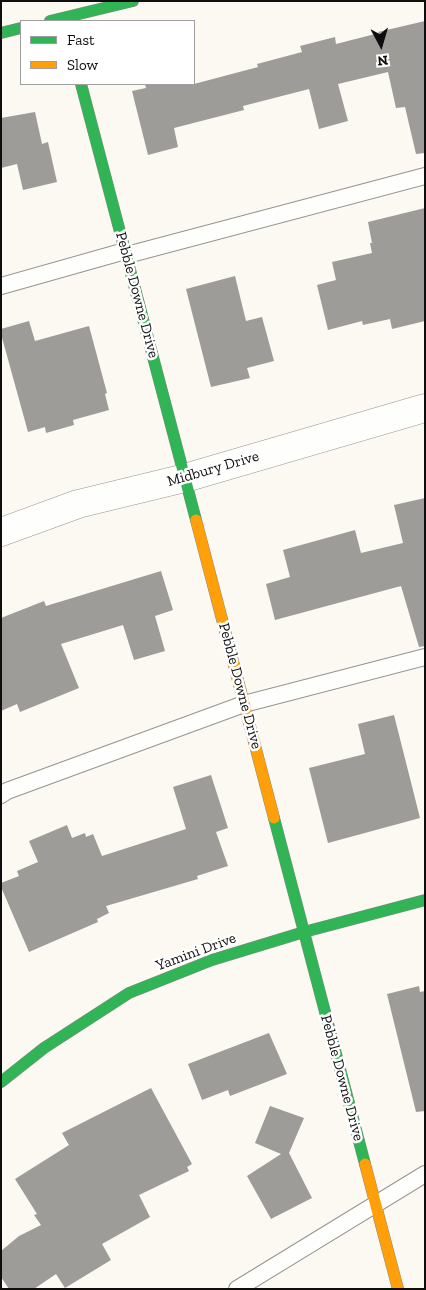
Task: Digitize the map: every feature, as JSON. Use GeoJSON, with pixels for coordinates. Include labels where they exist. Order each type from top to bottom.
{"type":"FeatureCollection","features":[{"type":"Feature","properties":{"kind":"street"},"geometry":{"type":"LineString","coordinates":[[60,20],[133,1]]}},
{"type":"Feature","properties":{"kind":"street"},"geometry":{"type":"LineString","coordinates":[[1,33],[20,28]]}},
{"type":"Feature","properties":{"kind":"street","name":"Pebble Downe Drive"},"geometry":{"type":"LineString","coordinates":[[81,85],[398,1289]]}},
{"type":"Feature","properties":{"kind":"street","name":"Midbury Drive"},"geometry":{"type":"LineString","coordinates":[[1,532],[78,504],[185,478],[425,408]]}},
{"type":"Feature","properties":{"kind":"street","name":"Yamini Drive"},"geometry":{"type":"LineString","coordinates":[[1,1082],[44,1048],[129,993],[212,960],[304,932],[425,900]]}},
{"type":"Feature","properties":{"kind":"lane"},"geometry":{"type":"LineString","coordinates":[[1,286],[425,176]]}},
{"type":"Feature","properties":{"kind":"lane"},"geometry":{"type":"LineString","coordinates":[[1,795],[7,791],[244,704],[425,657]]}},
{"type":"Feature","properties":{"kind":"lane"},"geometry":{"type":"LineString","coordinates":[[237,1289],[425,1174]]}},
{"type":"Feature","properties":{"kind":"building"},"geometry":{"type":"Polygon","coordinates":[[[425,21],[425,153],[416,154],[405,107],[396,108],[388,72],[338,84],[348,121],[319,129],[309,89],[243,106],[244,110],[174,128],[178,147],[148,155],[132,91],[146,88],[145,85],[195,85],[258,67],[257,64],[302,52],[300,46],[335,37],[336,44],[425,21]]]}},
{"type":"Feature","properties":{"kind":"building"},"geometry":{"type":"Polygon","coordinates":[[[35,112],[42,144],[48,142],[57,182],[23,190],[17,164],[1,168],[1,118],[35,112]]]}},
{"type":"Feature","properties":{"kind":"building"},"geometry":{"type":"Polygon","coordinates":[[[425,208],[425,321],[392,329],[390,319],[363,325],[362,321],[328,330],[317,285],[336,280],[332,262],[372,253],[368,222],[425,208]]]}},
{"type":"Feature","properties":{"kind":"building"},"geometry":{"type":"Polygon","coordinates":[[[235,276],[246,321],[262,317],[274,361],[247,368],[250,378],[211,387],[186,289],[235,276]]]}},
{"type":"Feature","properties":{"kind":"building"},"geometry":{"type":"Polygon","coordinates":[[[29,321],[35,341],[89,326],[107,393],[105,394],[109,410],[73,420],[74,425],[46,433],[45,427],[28,432],[1,329],[29,321]]]}},
{"type":"Feature","properties":{"kind":"building"},"geometry":{"type":"Polygon","coordinates":[[[425,498],[425,646],[419,647],[401,586],[275,620],[266,584],[290,577],[283,550],[355,530],[361,553],[403,543],[394,505],[425,498]]]}},
{"type":"Feature","properties":{"kind":"building"},"geometry":{"type":"Polygon","coordinates":[[[161,571],[173,610],[155,616],[165,651],[134,660],[123,625],[61,644],[79,688],[20,712],[17,704],[1,711],[1,618],[44,601],[46,606],[161,571]]]}},
{"type":"Feature","properties":{"kind":"building"},"geometry":{"type":"Polygon","coordinates":[[[394,715],[420,818],[328,843],[309,768],[365,754],[358,724],[394,715]]]}},
{"type":"Feature","properties":{"kind":"building"},"geometry":{"type":"Polygon","coordinates":[[[211,775],[228,828],[216,832],[228,866],[197,876],[198,879],[106,906],[109,913],[97,919],[98,922],[29,952],[1,887],[1,883],[19,876],[17,871],[38,862],[29,841],[67,825],[72,838],[85,833],[86,837],[93,834],[102,856],[186,829],[173,787],[211,775]]]}},
{"type":"Feature","properties":{"kind":"building"},"geometry":{"type":"Polygon","coordinates":[[[419,986],[420,992],[425,991],[425,1111],[416,1112],[387,994],[419,986]]]}},
{"type":"Feature","properties":{"kind":"building"},"geometry":{"type":"Polygon","coordinates":[[[269,1033],[287,1074],[230,1096],[228,1090],[202,1100],[188,1064],[269,1033]]]}},
{"type":"Feature","properties":{"kind":"building"},"geometry":{"type":"Polygon","coordinates":[[[151,1088],[192,1164],[187,1167],[189,1171],[139,1195],[150,1217],[102,1244],[111,1260],[65,1288],[56,1274],[34,1289],[9,1289],[1,1277],[1,1251],[19,1236],[41,1225],[34,1215],[37,1214],[15,1179],[69,1145],[62,1133],[151,1088]]]}},
{"type":"Feature","properties":{"kind":"building"},"geometry":{"type":"Polygon","coordinates":[[[270,1106],[304,1118],[289,1153],[312,1198],[271,1219],[247,1176],[281,1154],[255,1143],[270,1106]]]}},
{"type":"Feature","properties":{"kind":"traffic: fast"},"geometry":{"type":"LineString","coordinates":[[54,20],[133,1]]}},
{"type":"Feature","properties":{"kind":"traffic: fast"},"geometry":{"type":"LineString","coordinates":[[1,33],[20,28]]}},
{"type":"Feature","properties":{"kind":"traffic: fast"},"geometry":{"type":"LineString","coordinates":[[81,85],[196,520]]}},
{"type":"Feature","properties":{"kind":"traffic: fast"},"geometry":{"type":"LineString","coordinates":[[274,818],[365,1164]]}},
{"type":"Feature","properties":{"kind":"traffic: fast"},"geometry":{"type":"LineString","coordinates":[[1,1082],[44,1048],[129,993],[212,960],[304,932],[425,900]]}},
{"type":"Feature","properties":{"kind":"traffic: slow"},"geometry":{"type":"LineString","coordinates":[[196,520],[274,818]]}},
{"type":"Feature","properties":{"kind":"traffic: slow"},"geometry":{"type":"LineString","coordinates":[[365,1164],[398,1289]]}}]}
